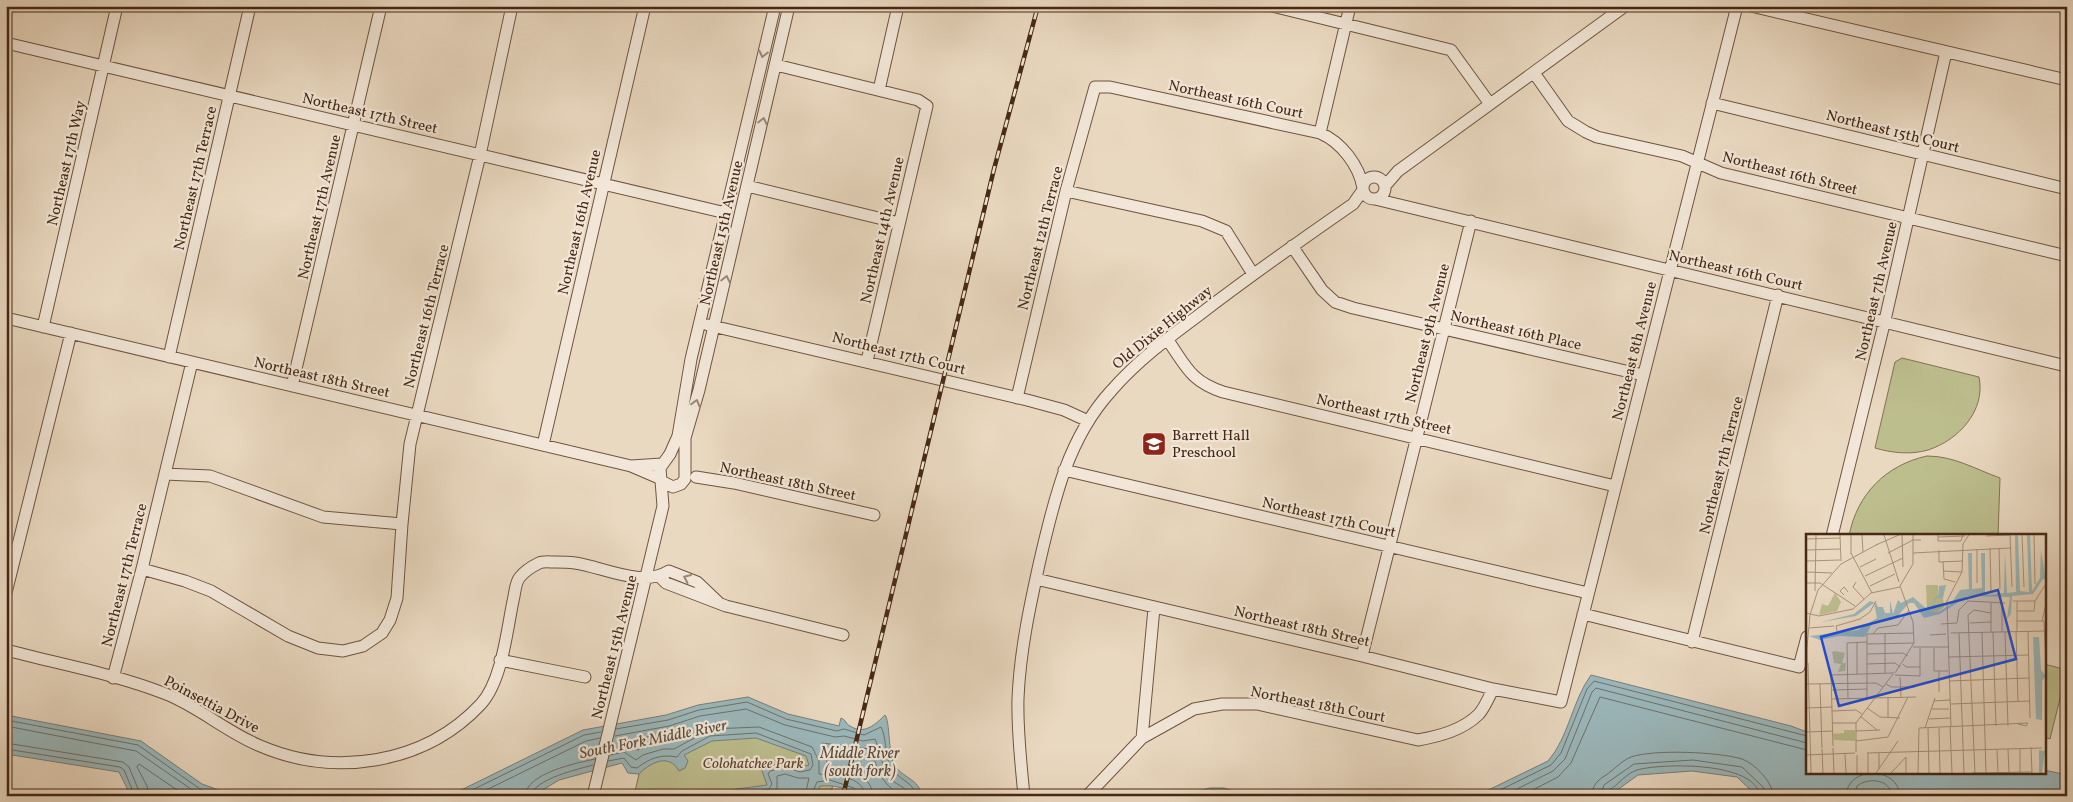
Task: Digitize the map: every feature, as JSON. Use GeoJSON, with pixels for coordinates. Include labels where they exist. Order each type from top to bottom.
{"type":"FeatureCollection","features":[{"type":"Feature","properties":{"kind":"street","name":"Northeast 17th Way"},"geometry":{"type":"LineString","coordinates":[[43,327],[117,6]]}},
{"type":"Feature","properties":{"kind":"street","name":"Northeast 17th Terrace"},"geometry":{"type":"LineString","coordinates":[[168,357],[250,6]]}},
{"type":"Feature","properties":{"kind":"street","name":"Northeast 17th Avenue"},"geometry":{"type":"LineString","coordinates":[[292,386],[381,6]]}},
{"type":"Feature","properties":{"kind":"street","name":"Northeast 16th Terrace"},"geometry":{"type":"LineString","coordinates":[[142,569],[185,581],[211,591],[288,636],[318,648],[343,651],[362,646],[382,633],[390,620],[397,598],[410,444],[480,155],[512,6]]}},
{"type":"Feature","properties":{"kind":"street","name":"Northeast 16th Avenue"},"geometry":{"type":"LineString","coordinates":[[543,445],[645,6]]}},
{"type":"Feature","properties":{"kind":"street","name":"Northeast 15th Avenue"},"geometry":{"type":"LineString","coordinates":[[664,463],[678,436],[699,323],[774,6]]}},
{"type":"Feature","properties":{"kind":"street","name":"Northeast 15th Avenue"},"geometry":{"type":"LineString","coordinates":[[685,469],[685,438],[714,326],[789,6]]}},
{"type":"Feature","properties":{"kind":"street"},"geometry":{"type":"LineString","coordinates":[[776,65],[879,90],[898,6]]}},
{"type":"Feature","properties":{"kind":"street"},"geometry":{"type":"LineString","coordinates":[[1272,6],[1451,50],[1490,104]]}},
{"type":"Feature","properties":{"kind":"street"},"geometry":{"type":"LineString","coordinates":[[1320,133],[1350,6]]}},
{"type":"Feature","properties":{"kind":"street"},"geometry":{"type":"LineString","coordinates":[[1380,183],[1381,197],[1368,194],[1365,181],[1380,183],[1398,171],[1625,6]]}},
{"type":"Feature","properties":{"kind":"street","name":"Northeast 8th Avenue"},"geometry":{"type":"LineString","coordinates":[[1560,702],[1737,6]]}},
{"type":"Feature","properties":{"kind":"street"},"geometry":{"type":"LineString","coordinates":[[1751,6],[2067,80]]}},
{"type":"Feature","properties":{"kind":"street","name":"Northeast 17th Street"},"geometry":{"type":"LineString","coordinates":[[6,43],[726,213]]}},
{"type":"Feature","properties":{"kind":"street","name":"Northeast 7th Avenue"},"geometry":{"type":"LineString","coordinates":[[1832,534],[1885,320],[1946,52]]}},
{"type":"Feature","properties":{"kind":"street","name":"Northeast 16th Street"},"geometry":{"type":"LineString","coordinates":[[1534,73],[1568,121],[1597,137],[1682,156],[1721,173],[2067,256]]}},
{"type":"Feature","properties":{"kind":"street","name":"Northeast 16th Court"},"geometry":{"type":"LineString","coordinates":[[1094,87],[1110,87],[1320,133],[1334,139],[1357,168],[1368,194],[1399,204],[2066,364]]}},
{"type":"Feature","properties":{"kind":"street","name":"Northeast 12th Terrace"},"geometry":{"type":"LineString","coordinates":[[1017,398],[1066,191],[1094,87]]}},
{"type":"Feature","properties":{"kind":"street","name":"Northeast 14th Avenue"},"geometry":{"type":"LineString","coordinates":[[867,361],[927,106],[918,100],[879,90]]}},
{"type":"Feature","properties":{"kind":"street","name":"Northeast 15th Court"},"geometry":{"type":"LineString","coordinates":[[1712,103],[2067,189]]}},
{"type":"Feature","properties":{"kind":"street","name":"Northeast 16th Court"},"geometry":{"type":"LineString","coordinates":[[1357,168],[1380,183],[1399,204]]}},
{"type":"Feature","properties":{"kind":"street"},"geometry":{"type":"LineString","coordinates":[[747,186],[899,223]]}},
{"type":"Feature","properties":{"kind":"street"},"geometry":{"type":"LineString","coordinates":[[1066,191],[1202,221],[1226,231],[1253,274]]}},
{"type":"Feature","properties":{"kind":"street","name":"Old Dixie Highway"},"geometry":{"type":"LineString","coordinates":[[1024,796],[1019,745],[1018,699],[1022,649],[1054,502],[1064,470],[1088,421],[1109,392],[1134,366],[1167,339],[1253,274],[1368,194]]}},
{"type":"Feature","properties":{"kind":"street","name":"Northeast 9th Avenue"},"geometry":{"type":"LineString","coordinates":[[1362,656],[1471,221]]}},
{"type":"Feature","properties":{"kind":"street","name":"Northeast 16th Place"},"geometry":{"type":"LineString","coordinates":[[1292,246],[1322,290],[1335,302],[1643,375]]}},
{"type":"Feature","properties":{"kind":"street","name":"Northeast 7th Terrace"},"geometry":{"type":"LineString","coordinates":[[1692,642],[1778,295]]}},
{"type":"Feature","properties":{"kind":"street","name":"Northeast 18th Street"},"geometry":{"type":"LineString","coordinates":[[6,318],[631,466],[660,479]]}},
{"type":"Feature","properties":{"kind":"street","name":"Northeast 17th Court"},"geometry":{"type":"LineString","coordinates":[[699,323],[867,361],[1017,398],[1064,410],[1088,421]]}},
{"type":"Feature","properties":{"kind":"street"},"geometry":{"type":"LineString","coordinates":[[6,593],[71,334]]}},
{"type":"Feature","properties":{"kind":"street","name":"Northeast 17th Street"},"geometry":{"type":"LineString","coordinates":[[1167,339],[1194,378],[1205,386],[1615,486]]}},
{"type":"Feature","properties":{"kind":"street","name":"Northeast 17th Terrace"},"geometry":{"type":"LineString","coordinates":[[113,678],[142,569],[192,362]]}},
{"type":"Feature","properties":{"kind":"street"},"geometry":{"type":"LineString","coordinates":[[679,485],[685,479],[685,469],[674,460],[664,463],[660,479],[668,486],[679,485],[696,477]]}},
{"type":"Feature","properties":{"kind":"street","name":"Northeast 18th Street"},"geometry":{"type":"LineString","coordinates":[[631,466],[664,463]]}},
{"type":"Feature","properties":{"kind":"street","name":"Northeast 18th Street"},"geometry":{"type":"LineString","coordinates":[[685,469],[696,477],[734,483],[874,515]]}},
{"type":"Feature","properties":{"kind":"street","name":"Northeast 17th Court"},"geometry":{"type":"LineString","coordinates":[[1064,470],[1588,593]]}},
{"type":"Feature","properties":{"kind":"street"},"geometry":{"type":"LineString","coordinates":[[165,474],[210,476],[323,516],[402,524]]}},
{"type":"Feature","properties":{"kind":"street","name":"Northeast 15th Avenue"},"geometry":{"type":"LineString","coordinates":[[593,796],[663,506],[660,479]]}},
{"type":"Feature","properties":{"kind":"street","name":"Northeast 15th Avenue"},"geometry":{"type":"LineString","coordinates":[[663,506],[679,485]]}},
{"type":"Feature","properties":{"kind":"street","name":"Poinsettia Drive"},"geometry":{"type":"LineString","coordinates":[[6,650],[169,695],[200,711],[225,730],[280,754],[314,762],[353,763],[386,758],[414,750],[443,737],[483,702],[494,683],[518,578],[540,562],[574,562],[647,578],[660,577],[669,572],[697,582],[718,602],[740,610],[843,635]]}},
{"type":"Feature","properties":{"kind":"street","name":"Northeast 18th Street"},"geometry":{"type":"LineString","coordinates":[[1036,579],[1493,689],[1560,702]]}},
{"type":"Feature","properties":{"kind":"street"},"geometry":{"type":"LineString","coordinates":[[1142,738],[1154,608]]}},
{"type":"Feature","properties":{"kind":"street"},"geometry":{"type":"LineString","coordinates":[[1583,614],[1799,667],[1806,641]]}},
{"type":"Feature","properties":{"kind":"street"},"geometry":{"type":"LineString","coordinates":[[500,660],[585,677]]}},
{"type":"Feature","properties":{"kind":"street","name":"Northeast 18th Court"},"geometry":{"type":"LineString","coordinates":[[1087,796],[1142,738],[1194,709],[1222,704],[1257,704],[1418,740],[1440,736],[1463,726],[1480,713],[1493,689]]}},
{"type":"Feature","properties":{"kind":"green space"},"geometry":{"type":"Polygon","coordinates":[[[1902,358],[1979,377],[1978,401],[1968,422],[1950,439],[1928,450],[1901,453],[1875,448],[1895,362],[1902,358]]]}},
{"type":"Feature","properties":{"kind":"green space"},"geometry":{"type":"Polygon","coordinates":[[[1927,456],[1946,458],[2000,478],[1998,534],[1850,534],[1853,521],[1866,495],[1886,474],[1912,460],[1927,456]]]}},
{"type":"Feature","properties":{"kind":"green space"},"geometry":{"type":"Polygon","coordinates":[[[2046,665],[2067,670],[2050,739],[2046,738],[2046,665]]]}},
{"type":"Feature","properties":{"kind":"green space","name":"Colohatchee Park"},"geometry":{"type":"Polygon","coordinates":[[[760,728],[814,750],[834,781],[830,796],[634,796],[639,774],[648,765],[720,734],[760,728]]]}},
{"type":"Feature","properties":{"kind":"water"},"geometry":{"type":"Polygon","coordinates":[[[1591,675],[1791,726],[1806,732],[1806,774],[2046,774],[2046,770],[2067,775],[2067,796],[1907,796],[1868,792],[1862,796],[1757,796],[1737,777],[1692,771],[1638,775],[1609,796],[1476,796],[1548,761],[1561,741],[1591,675]]]}},
{"type":"Feature","properties":{"kind":"water","name":"Middle River (south fork)"},"geometry":{"type":"Polygon","coordinates":[[[748,697],[788,714],[839,726],[841,718],[855,729],[869,728],[885,715],[888,723],[894,764],[901,773],[918,786],[921,796],[855,796],[844,789],[834,786],[820,786],[816,796],[714,796],[737,789],[767,785],[761,768],[785,762],[800,767],[809,765],[806,756],[756,738],[712,741],[684,755],[688,761],[685,768],[679,771],[670,762],[660,761],[649,766],[639,774],[628,773],[622,763],[559,780],[533,796],[449,796],[583,730],[666,715],[698,705],[748,697]]]}},
{"type":"Feature","properties":{"kind":"water"},"geometry":{"type":"Polygon","coordinates":[[[6,715],[141,741],[202,784],[235,796],[131,796],[119,772],[6,754],[6,715]]]}},
{"type":"Feature","properties":{"kind":"water"},"geometry":{"type":"Polygon","coordinates":[[[1210,788],[1224,788],[1249,796],[1186,796],[1188,793],[1210,788]]]}},
{"type":"Feature","properties":{"kind":"railway"},"geometry":{"type":"LineString","coordinates":[[843,796],[994,169],[1038,6]]}},
{"type":"Feature","properties":{"kind":"place","name":"Barrett Hall Preschool"},"geometry":{"type":"Point","coordinates":[1154,444]}},
{"type":"Feature","properties":{"kind":"water label","name":"South Fork Middle River"},"geometry":{"type":"Point","coordinates":[653,738]}}]}
